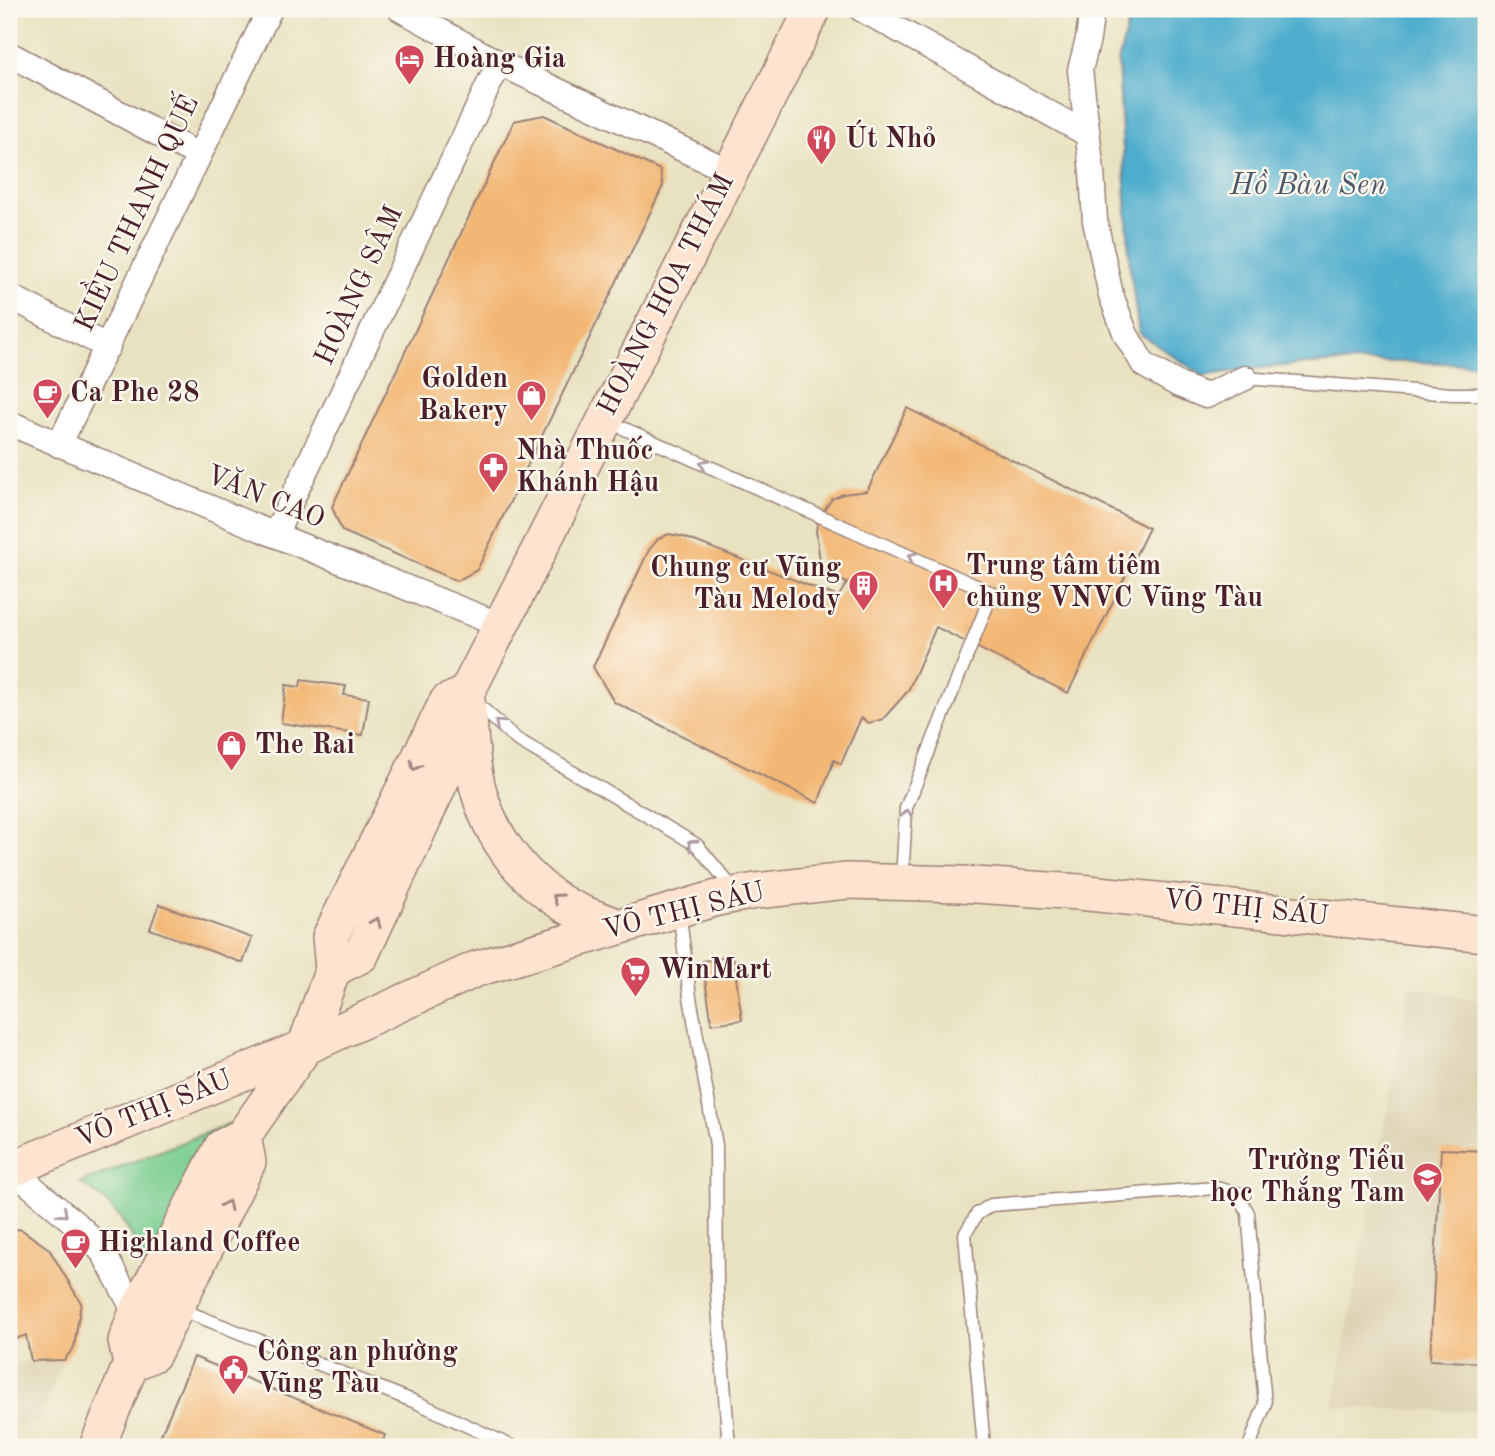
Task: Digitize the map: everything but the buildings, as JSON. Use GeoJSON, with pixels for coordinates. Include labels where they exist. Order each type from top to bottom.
{"type":"FeatureCollection","features":[{"type":"Feature","properties":{"kind":"main road","name":"HOÀNG HOA THÁM"},"geometry":{"type":"LineString","coordinates":[[97,1447],[131,1364],[126,1341],[136,1314],[222,1147],[243,1136],[305,1047],[333,969],[330,937],[447,702],[468,705],[500,625],[813,9]]}},
{"type":"Feature","properties":{"kind":"main road"},"geometry":{"type":"LineString","coordinates":[[468,705],[473,765],[484,812],[499,841],[517,866],[561,902],[619,927]]}},
{"type":"Feature","properties":{"kind":"main road","name":"VÕ THỊ SÁU"},"geometry":{"type":"LineString","coordinates":[[10,1170],[305,1047],[476,970],[737,894],[847,881],[902,882],[1079,892],[1486,934]]}},
{"type":"Feature","properties":{"kind":"main road"},"geometry":{"type":"LineString","coordinates":[[131,1364],[153,1354],[247,1162],[243,1136]]}},
{"type":"Feature","properties":{"kind":"street","name":"KIỀU THANH QUẾ"},"geometry":{"type":"LineString","coordinates":[[59,445],[270,9]]}},
{"type":"Feature","properties":{"kind":"street"},"geometry":{"type":"LineString","coordinates":[[400,9],[499,63],[729,171]]}},
{"type":"Feature","properties":{"kind":"street"},"geometry":{"type":"LineString","coordinates":[[862,9],[1087,134]]}},
{"type":"Feature","properties":{"kind":"street"},"geometry":{"type":"LineString","coordinates":[[1092,9],[1080,70],[1093,172],[1095,221],[1111,295],[1126,335],[1144,365],[1179,385],[1206,396],[1245,379]]}},
{"type":"Feature","properties":{"kind":"street"},"geometry":{"type":"LineString","coordinates":[[9,54],[198,155]]}},
{"type":"Feature","properties":{"kind":"street","name":"HOÀNG SÂM"},"geometry":{"type":"LineString","coordinates":[[275,535],[499,63]]}},
{"type":"Feature","properties":{"kind":"street"},"geometry":{"type":"LineString","coordinates":[[9,296],[108,347]]}},
{"type":"Feature","properties":{"kind":"street","name":"VĂN CAO"},"geometry":{"type":"LineString","coordinates":[[9,423],[275,535],[500,625]]}},
{"type":"Feature","properties":{"kind":"street"},"geometry":{"type":"LineString","coordinates":[[10,1170],[91,1239],[104,1254],[136,1314]]}},
{"type":"Feature","properties":{"kind":"lane"},"geometry":{"type":"LineString","coordinates":[[1245,379],[1452,394],[1486,394]]}},
{"type":"Feature","properties":{"kind":"lane"},"geometry":{"type":"LineString","coordinates":[[604,420],[992,593],[906,808],[902,882]]}},
{"type":"Feature","properties":{"kind":"lane"},"geometry":{"type":"LineString","coordinates":[[468,705],[516,739],[697,845],[737,894]]}},
{"type":"Feature","properties":{"kind":"lane"},"geometry":{"type":"LineString","coordinates":[[679,910],[690,998],[716,1145],[717,1293],[729,1447]]}},
{"type":"Feature","properties":{"kind":"lane"},"geometry":{"type":"LineString","coordinates":[[984,1447],[965,1234],[977,1214],[991,1205],[1216,1188],[1237,1193],[1248,1213],[1265,1404],[1249,1447]]}},
{"type":"Feature","properties":{"kind":"lane"},"geometry":{"type":"LineString","coordinates":[[176,1307],[418,1403],[513,1447]]}},
{"type":"Feature","properties":{"kind":"shaded area","name":"Trường Tiểu học Thắng Tam"},"geometry":{"type":"Polygon","coordinates":[[[1410,986],[1486,1003],[1486,1409],[1480,1412],[1333,1407],[1410,986]]]}},
{"type":"Feature","properties":{"kind":"shaded area"},"geometry":{"type":"Polygon","coordinates":[[[64,1360],[39,1421],[9,1428],[9,1365],[64,1360]]]}},
{"type":"Feature","properties":{"kind":"green space"},"geometry":{"type":"Polygon","coordinates":[[[231,1123],[153,1283],[133,1238],[117,1214],[80,1183],[231,1123]]]}},
{"type":"Feature","properties":{"kind":"water","name":"Hồ Bàu Sen"},"geometry":{"type":"Polygon","coordinates":[[[1132,9],[1486,9],[1486,365],[1344,362],[1203,376],[1139,333],[1130,268],[1118,62],[1132,9]]]}},
{"type":"Feature","properties":{"kind":"place","name":"Hoàng Gia"},"geometry":{"type":"Point","coordinates":[410,87]}},
{"type":"Feature","properties":{"kind":"place","name":"Út Nhỏ"},"geometry":{"type":"Point","coordinates":[822,167]}},
{"type":"Feature","properties":{"kind":"place","name":"Ca Phe 28"},"geometry":{"type":"Point","coordinates":[47,421]}},
{"type":"Feature","properties":{"kind":"place","name":"Golden Bakery"},"geometry":{"type":"Point","coordinates":[531,423]}},
{"type":"Feature","properties":{"kind":"place","name":"Nhà Thuốc Khánh Hậu"},"geometry":{"type":"Point","coordinates":[493,495]}},
{"type":"Feature","properties":{"kind":"place","name":"Trung tâm tiêm chủng VNVC Vũng Tàu"},"geometry":{"type":"Point","coordinates":[943,610]}},
{"type":"Feature","properties":{"kind":"place","name":"Chung cư Vũng Tàu Melody"},"geometry":{"type":"Point","coordinates":[864,612]}},
{"type":"Feature","properties":{"kind":"place","name":"The Rai"},"geometry":{"type":"Point","coordinates":[232,773]}},
{"type":"Feature","properties":{"kind":"place","name":"WinMart"},"geometry":{"type":"Point","coordinates":[635,998]}},
{"type":"Feature","properties":{"kind":"place","name":"Trường Tiểu học Thắng Tam"},"geometry":{"type":"Point","coordinates":[1428,1205]}},
{"type":"Feature","properties":{"kind":"place","name":"Highland Coffee"},"geometry":{"type":"Point","coordinates":[75,1271]}},
{"type":"Feature","properties":{"kind":"place","name":"Công an phường Vũng Tàu"},"geometry":{"type":"Point","coordinates":[234,1396]}}]}
